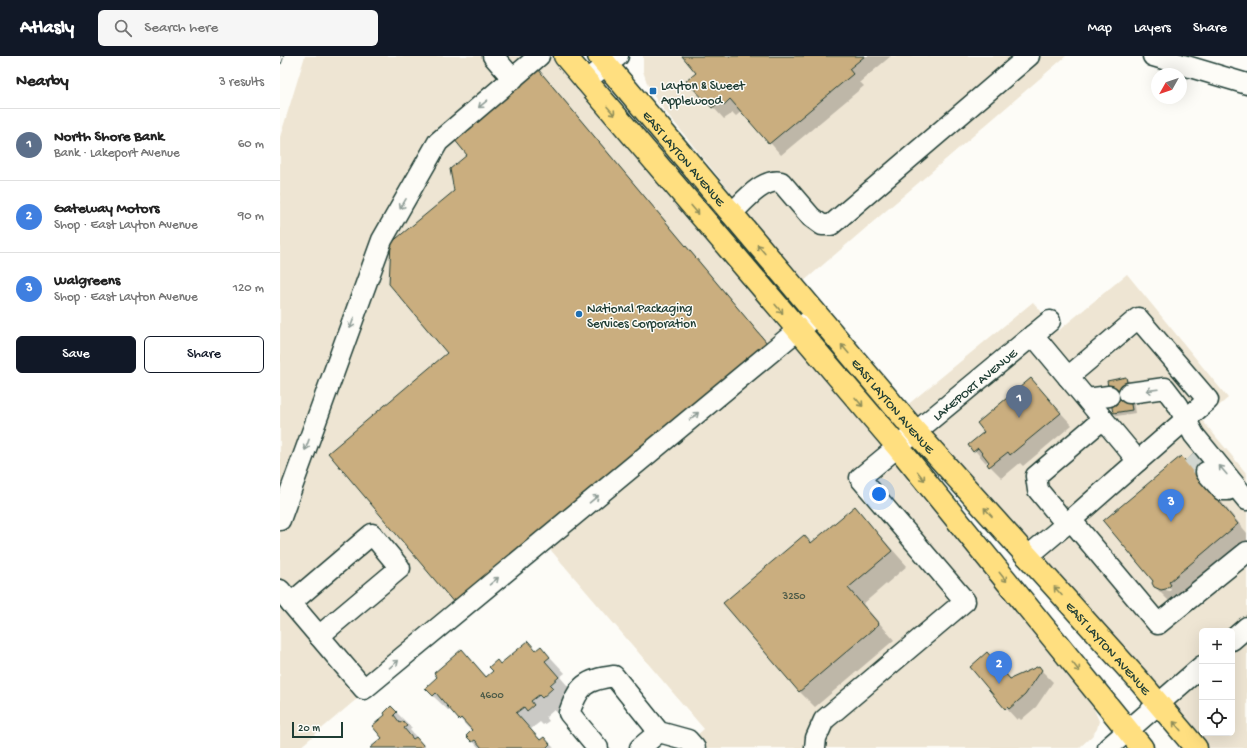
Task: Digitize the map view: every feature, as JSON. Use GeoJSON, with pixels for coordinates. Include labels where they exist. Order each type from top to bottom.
{"type":"FeatureCollection","features":[{"type":"Feature","properties":{"kind":"main road","name":"EAST LAYTON AVENUE"},"geometry":{"type":"LineString","coordinates":[[565,56],[797,331],[897,446],[1142,748]]}},
{"type":"Feature","properties":{"kind":"main road","name":"EAST LAYTON AVENUE"},"geometry":{"type":"LineString","coordinates":[[608,59],[731,214],[816,315],[916,432],[1158,703],[1196,748]]}},
{"type":"Feature","properties":{"kind":"street"},"geometry":{"type":"LineString","coordinates":[[493,56],[513,79]]}},
{"type":"Feature","properties":{"kind":"street"},"geometry":{"type":"LineString","coordinates":[[280,520],[382,240],[438,142],[539,56]]}},
{"type":"Feature","properties":{"kind":"street"},"geometry":{"type":"LineString","coordinates":[[731,214],[762,186],[774,180],[781,182],[810,218],[822,226],[831,225],[1029,56]]}},
{"type":"Feature","properties":{"kind":"street"},"geometry":{"type":"LineString","coordinates":[[1153,56],[1247,84]]}},
{"type":"Feature","properties":{"kind":"street"},"geometry":{"type":"LineString","coordinates":[[585,81],[608,59]]}},
{"type":"Feature","properties":{"kind":"street"},"geometry":{"type":"LineString","coordinates":[[319,636],[400,568],[372,534],[285,596],[364,689],[816,315]]}},
{"type":"Feature","properties":{"kind":"street"},"geometry":{"type":"LineString","coordinates":[[1027,557],[1138,461],[1189,426],[1208,400],[1138,318],[1068,376]]}},
{"type":"Feature","properties":{"kind":"street","name":"LAKEPORT AVENUE"},"geometry":{"type":"LineString","coordinates":[[816,748],[816,738],[824,720],[965,601],[860,478],[1050,321]]}},
{"type":"Feature","properties":{"kind":"street"},"geometry":{"type":"LineString","coordinates":[[1033,335],[1138,461]]}},
{"type":"Feature","properties":{"kind":"street"},"geometry":{"type":"LineString","coordinates":[[1129,393],[1165,388],[1178,405],[1189,426],[1244,496]]}},
{"type":"Feature","properties":{"kind":"street"},"geometry":{"type":"LineString","coordinates":[[1087,399],[1109,396]]}},
{"type":"Feature","properties":{"kind":"street"},"geometry":{"type":"LineString","coordinates":[[1103,419],[1036,476],[1038,490],[1069,522],[1158,624],[1247,552]]}},
{"type":"Feature","properties":{"kind":"street"},"geometry":{"type":"LineString","coordinates":[[1189,426],[1192,455]]}},
{"type":"Feature","properties":{"kind":"street"},"geometry":{"type":"LineString","coordinates":[[1206,472],[1222,490],[1244,496]]}},
{"type":"Feature","properties":{"kind":"street"},"geometry":{"type":"LineString","coordinates":[[1235,638],[1247,628]]}},
{"type":"Feature","properties":{"kind":"street"},"geometry":{"type":"LineString","coordinates":[[1108,748],[1199,669]]}},
{"type":"Feature","properties":{"kind":"street"},"geometry":{"type":"LineString","coordinates":[[598,748],[569,713],[575,696],[584,684],[598,678],[614,676],[659,732],[688,740],[695,748]]}},
{"type":"Feature","properties":{"kind":"street"},"geometry":{"type":"LineString","coordinates":[[640,748],[659,732]]}},
{"type":"Feature","properties":{"kind":"shaded area"},"geometry":{"type":"Polygon","coordinates":[[[305,56],[550,56],[970,549],[1092,704],[1099,721],[1097,729],[1092,736],[1079,748],[682,748],[704,729],[543,541],[299,748],[280,748],[280,137],[305,56]]]}},
{"type":"Feature","properties":{"kind":"shaded area"},"geometry":{"type":"Polygon","coordinates":[[[643,56],[1066,56],[803,282],[657,101],[648,86],[643,71],[643,56]]]}},
{"type":"Feature","properties":{"kind":"shaded area"},"geometry":{"type":"Polygon","coordinates":[[[1127,274],[1228,398],[1202,420],[1247,474],[1247,748],[1196,748],[900,411],[1033,302],[1058,331],[1127,274]]]}},
{"type":"Feature","properties":{"kind":"building"},"geometry":{"type":"Polygon","coordinates":[[[682,56],[865,56],[849,69],[853,74],[769,144],[730,99],[724,105],[721,101],[712,108],[686,81],[696,73],[682,56]]]}},
{"type":"Feature","properties":{"kind":"building","name":"National Packaging Services Corporation"},"geometry":{"type":"Polygon","coordinates":[[[538,69],[767,343],[455,604],[328,453],[447,353],[389,284],[391,243],[454,191],[450,169],[467,155],[454,139],[538,69]]]}},
{"type":"Feature","properties":{"kind":"building"},"geometry":{"type":"Polygon","coordinates":[[[1126,377],[1132,410],[1113,413],[1107,381],[1126,377]]]}},
{"type":"Feature","properties":{"kind":"building"},"geometry":{"type":"Polygon","coordinates":[[[1031,378],[1061,413],[1010,455],[1008,452],[989,467],[987,464],[989,462],[978,448],[973,452],[968,445],[984,432],[977,423],[1031,378]]]}},
{"type":"Feature","properties":{"kind":"building"},"geometry":{"type":"Polygon","coordinates":[[[1196,452],[1210,468],[1199,477],[1238,524],[1169,582],[1171,585],[1166,589],[1161,590],[1154,587],[1152,583],[1153,581],[1103,521],[1181,456],[1186,461],[1196,452]]]}},
{"type":"Feature","properties":{"kind":"building"},"geometry":{"type":"Polygon","coordinates":[[[855,506],[892,551],[848,588],[879,624],[799,692],[723,603],[804,535],[811,543],[855,506]]]}},
{"type":"Feature","properties":{"kind":"building"},"geometry":{"type":"Polygon","coordinates":[[[528,641],[536,650],[541,646],[550,657],[545,661],[559,677],[550,685],[553,688],[542,698],[539,695],[531,701],[534,705],[527,711],[524,707],[516,713],[540,740],[544,737],[550,744],[546,748],[482,748],[475,740],[472,742],[466,736],[472,730],[461,718],[459,720],[436,693],[433,696],[425,688],[437,677],[434,673],[462,649],[486,677],[493,671],[489,667],[497,660],[500,664],[528,641]]]}},
{"type":"Feature","properties":{"kind":"building"},"geometry":{"type":"Polygon","coordinates":[[[987,652],[1010,679],[1039,666],[1042,670],[1025,695],[1009,709],[1007,707],[1005,709],[970,667],[987,652]]]}},
{"type":"Feature","properties":{"kind":"building"},"geometry":{"type":"Polygon","coordinates":[[[391,706],[397,712],[394,715],[400,723],[403,721],[407,726],[404,728],[413,739],[416,737],[423,745],[422,748],[370,748],[382,738],[372,726],[385,715],[384,713],[391,706]]]}},
{"type":"Feature","properties":{"kind":"tunnel"},"geometry":{"type":"LineString","coordinates":[[1192,455],[1206,472]]}},
{"type":"Feature","properties":{"kind":"railway"},"geometry":{"type":"LineString","coordinates":[[280,62],[282,56]]}},
{"type":"Feature","properties":{"kind":"place","name":"Layton & Sweet Applewood"},"geometry":{"type":"Point","coordinates":[653,91]}},
{"type":"Feature","properties":{"kind":"place","name":"National Packaging Services Corporation"},"geometry":{"type":"Point","coordinates":[579,314]}},
{"type":"Feature","properties":{"kind":"place","name":"North Shore Bank"},"geometry":{"type":"Point","coordinates":[1019,418]}},
{"type":"Feature","properties":{"kind":"place","name":"Walgreens"},"geometry":{"type":"Point","coordinates":[1171,522]}},
{"type":"Feature","properties":{"kind":"place","name":"Gateway Motors"},"geometry":{"type":"Point","coordinates":[999,684]}}]}
